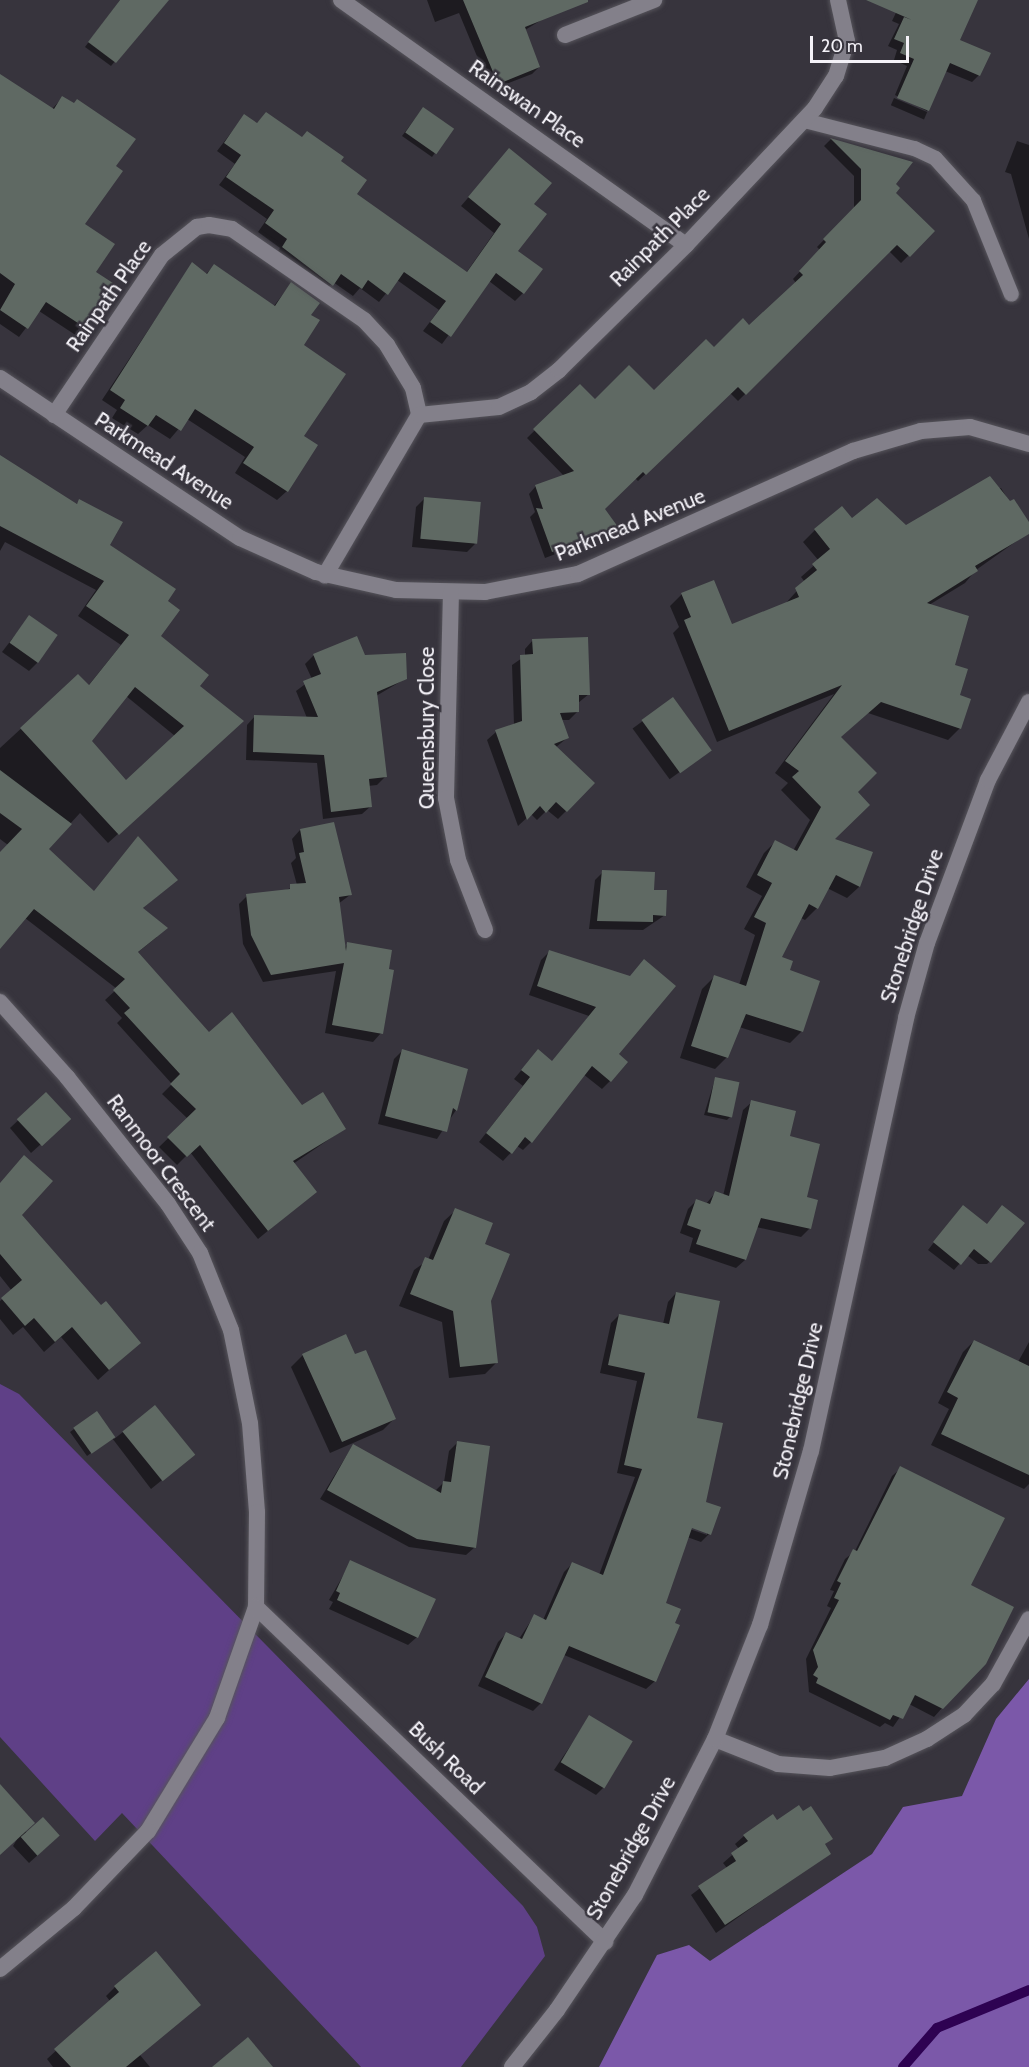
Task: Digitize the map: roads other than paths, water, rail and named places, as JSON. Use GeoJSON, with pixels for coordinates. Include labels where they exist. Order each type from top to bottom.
{"type":"FeatureCollection","features":[{"type":"Feature","properties":{"kind":"street","name":"Rainswan Place"},"geometry":{"type":"LineString","coordinates":[[341,0],[686,245]]}},
{"type":"Feature","properties":{"kind":"street"},"geometry":{"type":"LineString","coordinates":[[565,36],[654,0]]}},
{"type":"Feature","properties":{"kind":"street","name":"Rainpath Place"},"geometry":{"type":"LineString","coordinates":[[54,415],[162,255],[179,238],[208,225],[232,229],[364,320],[408,377],[419,415],[499,407],[531,392],[559,370],[686,245],[804,120],[836,76],[847,41],[838,0]]}},
{"type":"Feature","properties":{"kind":"street","name":"Parkmead Avenue"},"geometry":{"type":"LineString","coordinates":[[0,378],[240,538],[325,575],[396,590],[451,592],[532,585],[578,574],[884,440],[921,431],[970,427],[1029,444]]}},
{"type":"Feature","properties":{"kind":"street"},"geometry":{"type":"LineString","coordinates":[[325,575],[419,415]]}},
{"type":"Feature","properties":{"kind":"street","name":"Queensbury Close"},"geometry":{"type":"LineString","coordinates":[[451,592],[446,798],[458,860],[485,930]]}},
{"type":"Feature","properties":{"kind":"street","name":"Stonebridge Drive"},"geometry":{"type":"LineString","coordinates":[[512,2067],[605,1942],[664,1841],[715,1739],[760,1625],[797,1506],[906,1018],[927,943],[988,780],[1029,702]]}},
{"type":"Feature","properties":{"kind":"street","name":"Ranmoor Crescent"},"geometry":{"type":"LineString","coordinates":[[0,1002],[67,1077],[161,1195],[200,1253],[231,1330],[250,1424],[258,1512],[256,1607],[217,1718],[148,1831],[74,1908],[0,1969]]}},
{"type":"Feature","properties":{"kind":"street","name":"Bush Road"},"geometry":{"type":"LineString","coordinates":[[256,1607],[605,1942]]}},
{"type":"Feature","properties":{"kind":"street"},"geometry":{"type":"LineString","coordinates":[[715,1739],[778,1764],[830,1768],[885,1758],[927,1739],[964,1715],[993,1684],[1029,1619]]}},
{"type":"Feature","properties":{"kind":"lane"},"geometry":{"type":"LineString","coordinates":[[804,120],[914,148],[935,158],[973,200],[1011,294]]}},
{"type":"Feature","properties":{"kind":"waterway"},"geometry":{"type":"LineString","coordinates":[[903,2067],[937,2028],[1029,1990]]}}]}
